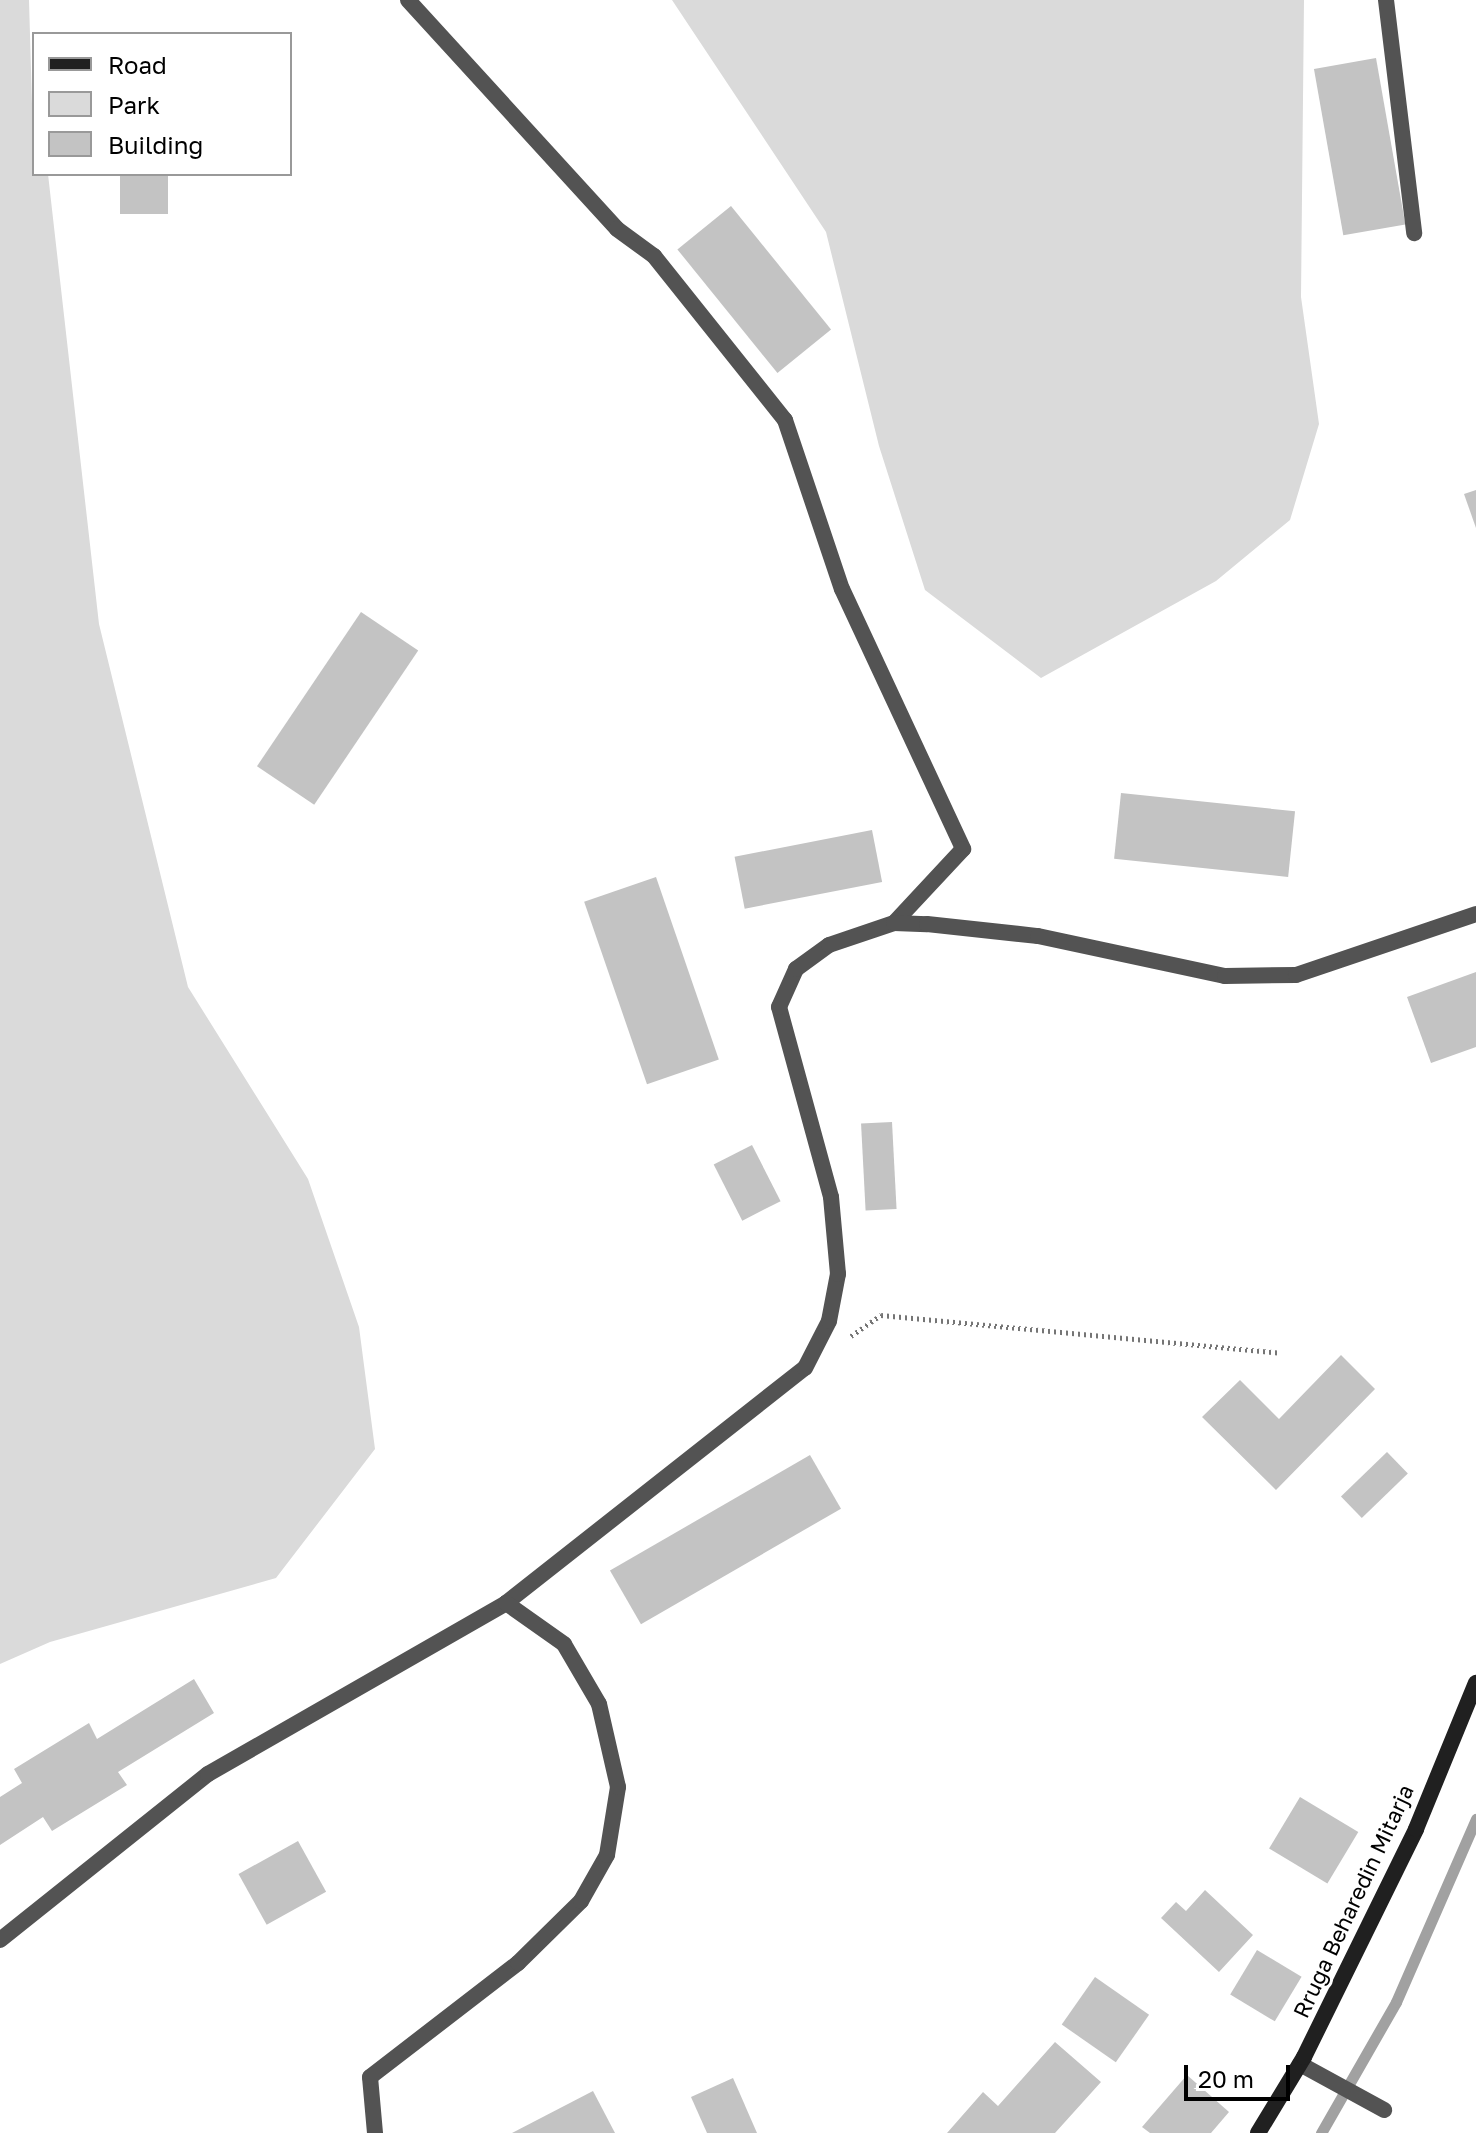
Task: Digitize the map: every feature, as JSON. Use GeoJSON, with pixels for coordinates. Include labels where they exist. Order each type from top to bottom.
{"type":"FeatureCollection","features":[{"type":"Feature","properties":{"kind":"street","name":"Rruga Beharedin Mitarja"},"geometry":{"type":"LineString","coordinates":[[1258,2133],[1300,2064],[1416,1829],[1476,1683]]}},
{"type":"Feature","properties":{"kind":"lane"},"geometry":{"type":"LineString","coordinates":[[408,0],[617,229],[654,256],[785,420],[842,589],[963,849],[894,923]]}},
{"type":"Feature","properties":{"kind":"lane"},"geometry":{"type":"LineString","coordinates":[[1386,0],[1414,233]]}},
{"type":"Feature","properties":{"kind":"lane"},"geometry":{"type":"LineString","coordinates":[[0,1940],[208,1774],[506,1603],[805,1368],[829,1321],[838,1274],[831,1197],[779,1007],[796,969],[829,945],[894,923],[1038,936],[1225,976],[1296,975],[1476,914]]}},
{"type":"Feature","properties":{"kind":"lane"},"geometry":{"type":"LineString","coordinates":[[375,2133],[370,2077],[518,1963],[581,1901],[607,1855],[618,1787],[599,1704],[564,1644],[506,1603]]}},
{"type":"Feature","properties":{"kind":"lane"},"geometry":{"type":"LineString","coordinates":[[1300,2064],[1384,2110]]}},
{"type":"Feature","properties":{"kind":"path"},"geometry":{"type":"LineString","coordinates":[[843,1342],[881,1315],[1280,1353]]}},
{"type":"Feature","properties":{"kind":"green space"},"geometry":{"type":"Polygon","coordinates":[[[0,0],[29,0],[32,176],[48,176],[99,624],[188,987],[308,1179],[359,1327],[375,1449],[276,1578],[50,1642],[0,1664],[0,0]]]}},
{"type":"Feature","properties":{"kind":"green space"},"geometry":{"type":"Polygon","coordinates":[[[672,0],[1304,0],[1301,297],[1319,424],[1290,520],[1216,581],[1041,678],[925,590],[879,446],[826,232],[672,0]]]}},
{"type":"Feature","properties":{"kind":"building"},"geometry":{"type":"Polygon","coordinates":[[[1376,58],[1405,224],[1343,235],[1314,69],[1376,58]]]}},
{"type":"Feature","properties":{"kind":"building"},"geometry":{"type":"Polygon","coordinates":[[[120,176],[168,176],[168,214],[120,214],[120,176]]]}},
{"type":"Feature","properties":{"kind":"building"},"geometry":{"type":"Polygon","coordinates":[[[731,206],[831,330],[777,373],[677,249],[731,206]]]}},
{"type":"Feature","properties":{"kind":"building"},"geometry":{"type":"Polygon","coordinates":[[[1476,490],[1476,528],[1464,494],[1476,490]]]}},
{"type":"Feature","properties":{"kind":"building"},"geometry":{"type":"Polygon","coordinates":[[[361,612],[418,651],[314,805],[257,766],[361,612]]]}},
{"type":"Feature","properties":{"kind":"building"},"geometry":{"type":"Polygon","coordinates":[[[1121,793],[1295,811],[1288,877],[1114,859],[1121,793]]]}},
{"type":"Feature","properties":{"kind":"building"},"geometry":{"type":"Polygon","coordinates":[[[872,830],[882,882],[745,909],[735,857],[872,830]]]}},
{"type":"Feature","properties":{"kind":"building"},"geometry":{"type":"Polygon","coordinates":[[[656,877],[719,1059],[647,1084],[584,902],[656,877]]]}},
{"type":"Feature","properties":{"kind":"building"},"geometry":{"type":"Polygon","coordinates":[[[1476,972],[1476,1047],[1431,1063],[1407,997],[1476,972]]]}},
{"type":"Feature","properties":{"kind":"building"},"geometry":{"type":"Polygon","coordinates":[[[892,1122],[897,1209],[866,1211],[861,1124],[892,1122]]]}},
{"type":"Feature","properties":{"kind":"building"},"geometry":{"type":"Polygon","coordinates":[[[752,1145],[781,1201],[742,1221],[714,1165],[752,1145]]]}},
{"type":"Feature","properties":{"kind":"building"},"geometry":{"type":"Polygon","coordinates":[[[1341,1355],[1375,1389],[1276,1490],[1202,1417],[1240,1380],[1279,1419],[1341,1355]]]}},
{"type":"Feature","properties":{"kind":"building"},"geometry":{"type":"Polygon","coordinates":[[[1387,1452],[1408,1474],[1362,1518],[1341,1496],[1387,1452]]]}},
{"type":"Feature","properties":{"kind":"building"},"geometry":{"type":"Polygon","coordinates":[[[810,1455],[841,1509],[641,1624],[610,1570],[810,1455]]]}},
{"type":"Feature","properties":{"kind":"building"},"geometry":{"type":"Polygon","coordinates":[[[194,1679],[214,1713],[118,1772],[127,1785],[52,1831],[43,1817],[0,1845],[0,1797],[22,1783],[14,1769],[89,1723],[97,1739],[194,1679]]]}},
{"type":"Feature","properties":{"kind":"building"},"geometry":{"type":"Polygon","coordinates":[[[1300,1797],[1358,1832],[1327,1883],[1269,1848],[1300,1797]]]}},
{"type":"Feature","properties":{"kind":"building"},"geometry":{"type":"Polygon","coordinates":[[[298,1841],[326,1892],[267,1925],[239,1874],[298,1841]]]}},
{"type":"Feature","properties":{"kind":"building"},"geometry":{"type":"Polygon","coordinates":[[[1205,1890],[1253,1935],[1219,1972],[1161,1918],[1176,1902],[1186,1911],[1205,1890]]]}},
{"type":"Feature","properties":{"kind":"building"},"geometry":{"type":"Polygon","coordinates":[[[1257,1950],[1302,1977],[1275,2021],[1230,1995],[1257,1950]]]}},
{"type":"Feature","properties":{"kind":"building"},"geometry":{"type":"Polygon","coordinates":[[[1095,1977],[1149,2015],[1116,2062],[1062,2025],[1095,1977]]]}},
{"type":"Feature","properties":{"kind":"building"},"geometry":{"type":"Polygon","coordinates":[[[1055,2042],[1101,2082],[1055,2133],[947,2133],[983,2092],[998,2106],[1055,2042]]]}},
{"type":"Feature","properties":{"kind":"building"},"geometry":{"type":"Polygon","coordinates":[[[1187,2075],[1229,2112],[1211,2133],[1150,2133],[1142,2127],[1187,2075]]]}},
{"type":"Feature","properties":{"kind":"building"},"geometry":{"type":"Polygon","coordinates":[[[733,2078],[757,2133],[707,2133],[691,2097],[733,2078]]]}},
{"type":"Feature","properties":{"kind":"building"},"geometry":{"type":"Polygon","coordinates":[[[593,2091],[615,2133],[512,2133],[593,2091]]]}},
{"type":"Feature","properties":{"kind":"waterway"},"geometry":{"type":"LineString","coordinates":[[1321,2133],[1396,2002],[1476,1819]]}}]}
